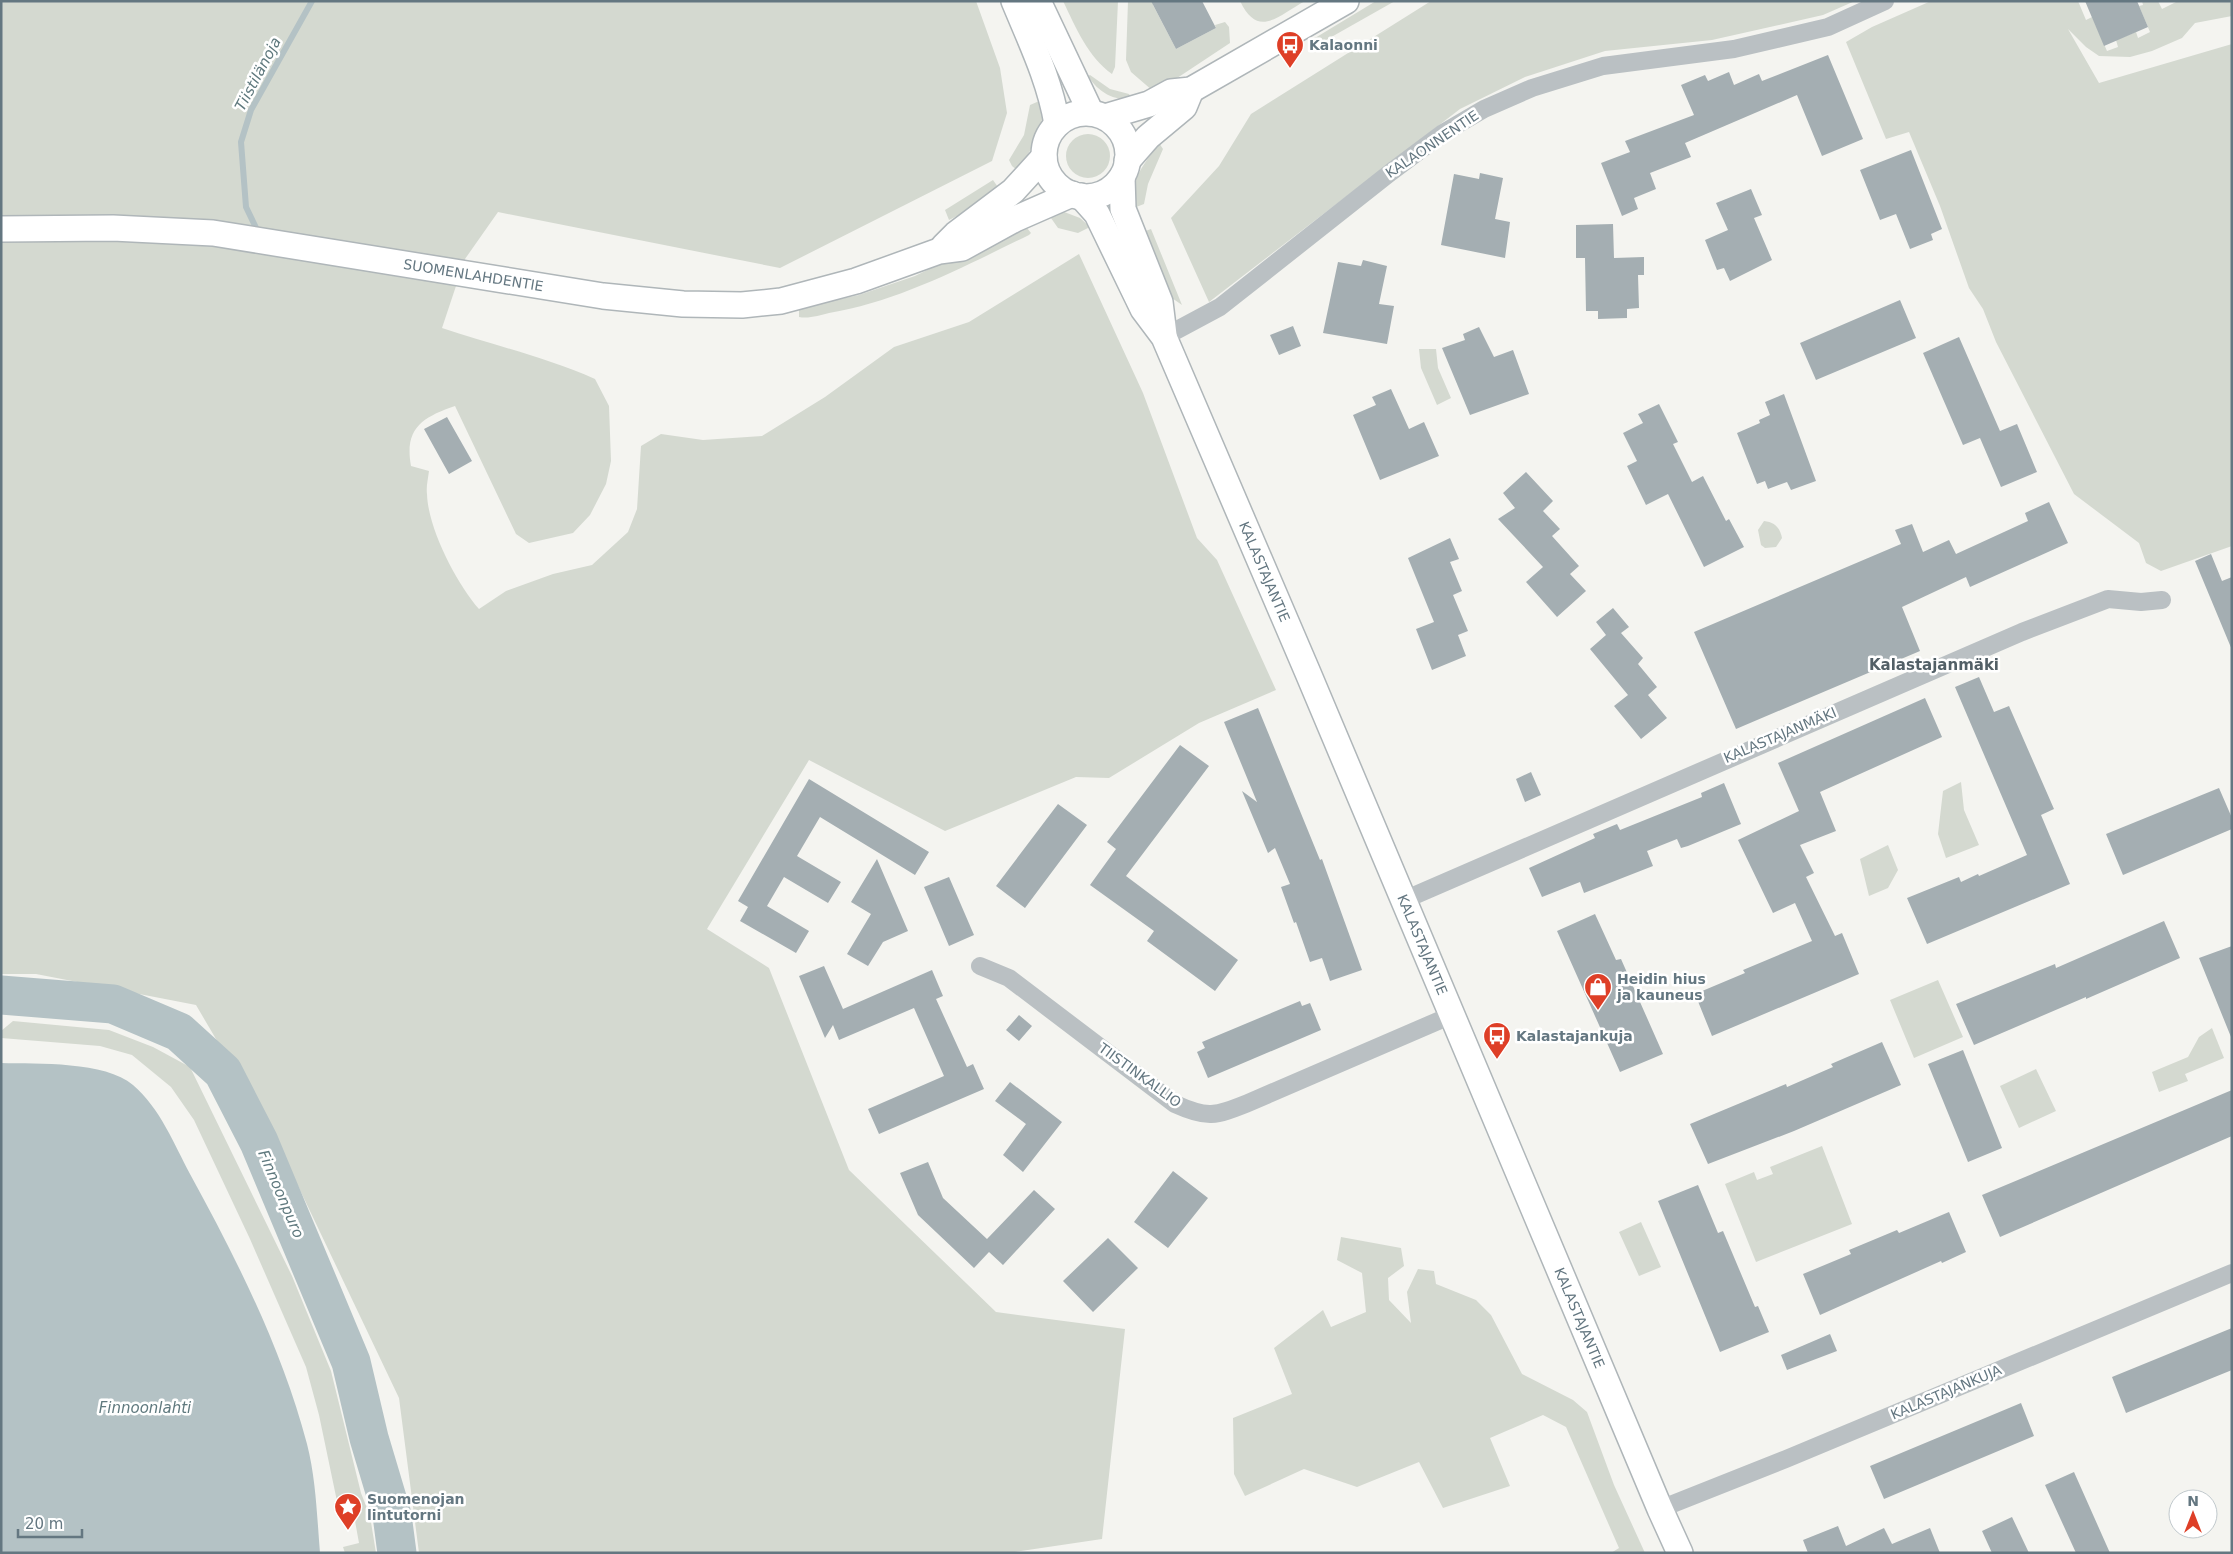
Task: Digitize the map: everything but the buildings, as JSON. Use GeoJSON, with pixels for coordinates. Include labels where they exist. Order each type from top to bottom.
{"type":"FeatureCollection","features":[{"type":"Feature","properties":{"kind":"main road"},"geometry":{"type":"LineString","coordinates":[[1014,1],[1045,76],[1057,124]]}},
{"type":"Feature","properties":{"kind":"main road"},"geometry":{"type":"LineString","coordinates":[[1038,1],[1098,115],[1114,123],[1123,136],[1128,151],[1125,169]]}},
{"type":"Feature","properties":{"kind":"main road"},"geometry":{"type":"LineString","coordinates":[[1191,90],[1184,107],[1148,137],[1108,190],[1090,196],[1076,195],[1052,180],[1046,169],[1044,157],[1047,139],[1057,124],[1073,115],[1098,115],[1149,104],[1171,92],[1191,90],[1346,1]]}},
{"type":"Feature","properties":{"kind":"main road","name":"SUOMENLAHDENTIE"},"geometry":{"type":"LineString","coordinates":[[939,251],[956,234],[1014,191],[1044,157]]}},
{"type":"Feature","properties":{"kind":"main road","name":"KALASTAJANTIE"},"geometry":{"type":"LineString","coordinates":[[1125,169],[1123,209],[1160,302],[1164,337]]}},
{"type":"Feature","properties":{"kind":"main road","name":"KALASTAJANTIE"},"geometry":{"type":"LineString","coordinates":[[1076,195],[1097,214],[1144,309],[1164,337],[1680,1553]]}},
{"type":"Feature","properties":{"kind":"main road","name":"SUOMENLAHDENTIE"},"geometry":{"type":"LineString","coordinates":[[1,229],[113,228],[213,233],[603,296],[684,304],[742,305],[781,301],[865,278],[939,251],[962,248],[1015,219],[1076,195]]}},
{"type":"Feature","properties":{"kind":"street","name":"KALAONNENTIE"},"geometry":{"type":"LineString","coordinates":[[1164,337],[1220,307],[1390,172],[1444,133],[1484,109],[1532,88],[1603,66],[1734,50],[1828,27],[1885,1]]}},
{"type":"Feature","properties":{"kind":"street","name":"KALASTAJANMÄKI"},"geometry":{"type":"LineString","coordinates":[[1404,900],[2022,632],[2108,599],[2141,602],[2162,600]]}},
{"type":"Feature","properties":{"kind":"street","name":"TIISTINKALLIO"},"geometry":{"type":"LineString","coordinates":[[980,966],[1008,978],[1176,1104],[1196,1114],[1209,1116],[1240,1106],[1452,1015]]}},
{"type":"Feature","properties":{"kind":"street","name":"KALASTAJANKUJA"},"geometry":{"type":"LineString","coordinates":[[1660,1509],[2232,1273]]}},
{"type":"Feature","properties":{"kind":"shaded area"},"geometry":{"type":"Polygon","coordinates":[[[1,1],[976,1],[1000,68],[1007,113],[992,161],[780,268],[498,212],[465,259],[442,328],[538,358],[595,379],[609,406],[611,461],[606,484],[590,515],[573,533],[529,543],[516,534],[455,406],[434,415],[418,426],[410,442],[411,466],[429,471],[427,489],[432,523],[453,571],[479,609],[506,591],[553,574],[592,565],[628,532],[637,509],[641,446],[661,434],[703,440],[762,436],[825,397],[894,347],[969,322],[1079,254],[1143,393],[1197,538],[1217,560],[1276,690],[1199,723],[1109,778],[1076,777],[945,831],[809,760],[707,929],[769,968],[849,1170],[996,1312],[1125,1329],[1102,1539],[1008,1553],[419,1553],[399,1398],[280,1148],[196,1005],[36,974],[1,974],[1,1]]]}},
{"type":"Feature","properties":{"kind":"shaded area"},"geometry":{"type":"Polygon","coordinates":[[[1063,1],[1118,1],[1115,67],[1112,74],[1089,51],[1063,1]]]}},
{"type":"Feature","properties":{"kind":"shaded area"},"geometry":{"type":"Polygon","coordinates":[[[1128,1],[1159,1],[1153,5],[1176,49],[1216,28],[1215,25],[1225,22],[1229,27],[1230,43],[1156,92],[1153,91],[1131,72],[1126,60],[1128,1]]]}},
{"type":"Feature","properties":{"kind":"shaded area"},"geometry":{"type":"Polygon","coordinates":[[[1240,1],[1305,1],[1277,18],[1261,22],[1247,13],[1240,1]]]}},
{"type":"Feature","properties":{"kind":"shaded area"},"geometry":{"type":"Polygon","coordinates":[[[1376,1],[1395,1],[1319,44],[1315,41],[1315,38],[1376,1]]]}},
{"type":"Feature","properties":{"kind":"shaded area"},"geometry":{"type":"Polygon","coordinates":[[[1431,1],[1855,1],[1823,15],[1712,40],[1605,51],[1525,77],[1460,109],[1209,302],[1171,218],[1219,166],[1251,114],[1431,1]]]}},
{"type":"Feature","properties":{"kind":"shaded area"},"geometry":{"type":"Polygon","coordinates":[[[1931,1],[2078,1],[2086,20],[2092,17],[2107,51],[2118,47],[2116,40],[2136,32],[2138,38],[2150,32],[2139,6],[2143,5],[2142,1],[2158,1],[2162,9],[2178,1],[2232,1],[2232,16],[2195,23],[2182,38],[2152,51],[2130,57],[2099,56],[2086,47],[2068,29],[2099,83],[2232,44],[2232,546],[2161,571],[2146,563],[2139,543],[2074,494],[1996,342],[1983,309],[1969,288],[1940,206],[1909,132],[1886,139],[1846,42],[1872,27],[1931,1]]]}},
{"type":"Feature","properties":{"kind":"shaded area"},"geometry":{"type":"Polygon","coordinates":[[[1090,75],[1110,89],[1129,94],[1133,100],[1119,99],[1107,94],[1092,82],[1088,76],[1090,75]]]}},
{"type":"Feature","properties":{"kind":"shaded area"},"geometry":{"type":"Polygon","coordinates":[[[1044,99],[1044,109],[1037,137],[1018,171],[1009,160],[1024,135],[1030,105],[1044,99]]]}},
{"type":"Feature","properties":{"kind":"shaded area"},"geometry":{"type":"Polygon","coordinates":[[[1092,134],[1104,140],[1109,147],[1109,165],[1104,172],[1097,177],[1084,178],[1072,172],[1067,165],[1066,152],[1072,140],[1079,135],[1092,134]]]}},
{"type":"Feature","properties":{"kind":"shaded area"},"geometry":{"type":"Polygon","coordinates":[[[1159,143],[1163,149],[1148,184],[1144,204],[1131,209],[1133,189],[1136,181],[1159,143]]]}},
{"type":"Feature","properties":{"kind":"shaded area"},"geometry":{"type":"Polygon","coordinates":[[[993,180],[1000,190],[977,206],[949,220],[945,210],[993,180]]]}},
{"type":"Feature","properties":{"kind":"shaded area"},"geometry":{"type":"Polygon","coordinates":[[[1059,210],[1080,218],[1090,227],[1078,233],[1058,228],[1046,211],[1059,210]]]}},
{"type":"Feature","properties":{"kind":"shaded area"},"geometry":{"type":"Polygon","coordinates":[[[1023,223],[1031,233],[1029,235],[932,281],[881,300],[807,318],[799,317],[799,308],[859,295],[915,276],[1023,223]]]}},
{"type":"Feature","properties":{"kind":"shaded area"},"geometry":{"type":"Polygon","coordinates":[[[1151,229],[1182,305],[1169,296],[1140,233],[1151,229]]]}},
{"type":"Feature","properties":{"kind":"shaded area"},"geometry":{"type":"Polygon","coordinates":[[[1419,349],[1436,349],[1438,368],[1451,398],[1437,405],[1421,368],[1419,349]]]}},
{"type":"Feature","properties":{"kind":"shaded area"},"geometry":{"type":"Polygon","coordinates":[[[1764,521],[1774,524],[1780,531],[1782,538],[1776,547],[1765,548],[1761,545],[1758,530],[1764,521]]]}},
{"type":"Feature","properties":{"kind":"shaded area"},"geometry":{"type":"Polygon","coordinates":[[[1961,782],[1964,810],[1979,845],[1946,858],[1938,834],[1943,791],[1961,782]]]}},
{"type":"Feature","properties":{"kind":"shaded area"},"geometry":{"type":"Polygon","coordinates":[[[1888,845],[1898,870],[1888,888],[1869,896],[1860,859],[1888,845]]]}},
{"type":"Feature","properties":{"kind":"shaded area"},"geometry":{"type":"Polygon","coordinates":[[[1938,980],[1963,1037],[1914,1058],[1890,1000],[1938,980]]]}},
{"type":"Feature","properties":{"kind":"shaded area"},"geometry":{"type":"Polygon","coordinates":[[[13,1021],[109,1030],[153,1047],[190,1067],[292,1276],[331,1371],[361,1493],[370,1516],[376,1553],[345,1553],[343,1547],[359,1543],[355,1521],[338,1506],[319,1415],[306,1367],[250,1239],[194,1120],[171,1087],[132,1055],[100,1046],[1,1038],[1,1031],[13,1021]]]}},
{"type":"Feature","properties":{"kind":"shaded area"},"geometry":{"type":"Polygon","coordinates":[[[2212,1028],[2224,1058],[2185,1074],[2188,1081],[2159,1092],[2152,1072],[2188,1057],[2199,1037],[2212,1028]]]}},
{"type":"Feature","properties":{"kind":"shaded area"},"geometry":{"type":"Polygon","coordinates":[[[2036,1069],[2056,1111],[2019,1128],[2000,1086],[2036,1069]]]}},
{"type":"Feature","properties":{"kind":"shaded area"},"geometry":{"type":"Polygon","coordinates":[[[1822,1146],[1852,1224],[1756,1262],[1725,1184],[1754,1172],[1757,1180],[1773,1174],[1770,1167],[1822,1146]]]}},
{"type":"Feature","properties":{"kind":"shaded area"},"geometry":{"type":"Polygon","coordinates":[[[1641,1222],[1661,1267],[1639,1276],[1619,1232],[1641,1222]]]}},
{"type":"Feature","properties":{"kind":"shaded area"},"geometry":{"type":"Polygon","coordinates":[[[1341,1237],[1401,1248],[1404,1266],[1388,1278],[1389,1300],[1411,1323],[1407,1292],[1418,1269],[1434,1271],[1436,1284],[1476,1300],[1491,1315],[1522,1374],[1573,1400],[1587,1412],[1614,1485],[1645,1553],[1611,1553],[1619,1548],[1566,1427],[1543,1415],[1490,1438],[1510,1486],[1443,1508],[1419,1462],[1357,1487],[1304,1469],[1245,1496],[1234,1474],[1233,1418],[1292,1394],[1274,1348],[1323,1310],[1331,1327],[1366,1312],[1362,1273],[1337,1260],[1341,1237]]]}},
{"type":"Feature","properties":{"kind":"water","name":"Finnoonlahti"},"geometry":{"type":"Polygon","coordinates":[[[1,1063],[70,1065],[106,1072],[121,1077],[133,1085],[143,1094],[159,1115],[225,1239],[257,1306],[285,1374],[310,1457],[316,1498],[320,1553],[1,1553],[1,1063]]]}},
{"type":"Feature","properties":{"kind":"waterway","name":"Tiistilänoja"},"geometry":{"type":"LineString","coordinates":[[259,234],[246,207],[241,142],[251,110],[312,1]]}},
{"type":"Feature","properties":{"kind":"waterway","name":"Finnoonpuro"},"geometry":{"type":"LineString","coordinates":[[1,995],[113,1004],[179,1032],[223,1072],[259,1142],[351,1362],[369,1438],[392,1515],[397,1553]]}},
{"type":"Feature","properties":{"kind":"place","name":"Kalaonni"},"geometry":{"type":"Point","coordinates":[1290,69]}},
{"type":"Feature","properties":{"kind":"place","name":"Heidin hius ja kauneus"},"geometry":{"type":"Point","coordinates":[1598,1011]}},
{"type":"Feature","properties":{"kind":"place","name":"Kalastajankuja"},"geometry":{"type":"Point","coordinates":[1497,1060]}},
{"type":"Feature","properties":{"kind":"place","name":"Suomenojan lintutorni"},"geometry":{"type":"Point","coordinates":[348,1531]}},
{"type":"Feature","properties":{"kind":"district","name":"Kalastajanmäki"},"geometry":{"type":"Point","coordinates":[1934,665]}}]}
